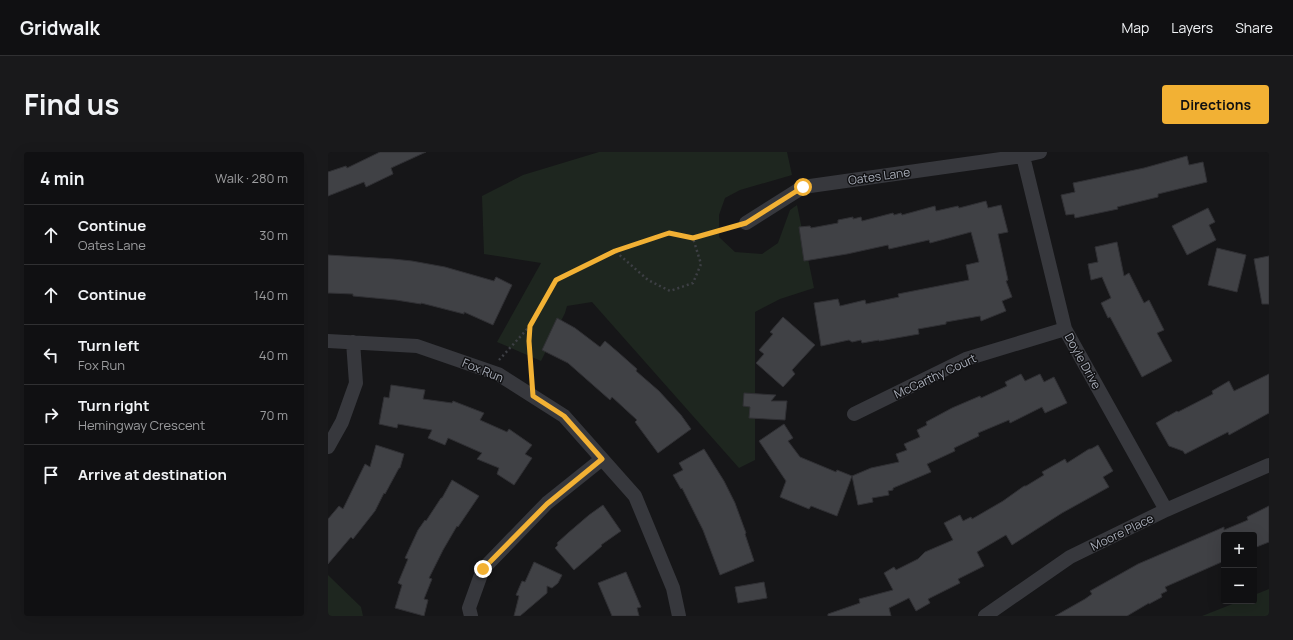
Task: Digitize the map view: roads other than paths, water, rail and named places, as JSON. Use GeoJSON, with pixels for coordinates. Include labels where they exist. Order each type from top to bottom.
{"type":"FeatureCollection","features":[{"type":"Feature","properties":{"kind":"street","name":"Oates Lane"},"geometry":{"type":"LineString","coordinates":[[746,223],[803,187],[1040,152]]}},
{"type":"Feature","properties":{"kind":"street","name":"Doyle Drive"},"geometry":{"type":"LineString","coordinates":[[1022,154],[1065,329],[1166,510]]}},
{"type":"Feature","properties":{"kind":"street","name":"McCarthy Court"},"geometry":{"type":"LineString","coordinates":[[854,414],[966,359],[1065,329]]}},
{"type":"Feature","properties":{"kind":"street","name":"Fox Run"},"geometry":{"type":"LineString","coordinates":[[328,341],[417,346],[498,374],[564,416],[635,496],[673,588],[679,616]]}},
{"type":"Feature","properties":{"kind":"street"},"geometry":{"type":"LineString","coordinates":[[328,447],[342,422],[356,383],[353,342]]}},
{"type":"Feature","properties":{"kind":"street"},"geometry":{"type":"LineString","coordinates":[[470,616],[470,608],[483,569],[547,504],[602,459]]}},
{"type":"Feature","properties":{"kind":"street","name":"Moore Place"},"geometry":{"type":"LineString","coordinates":[[985,616],[1070,557],[1166,510],[1269,465]]}}]}
